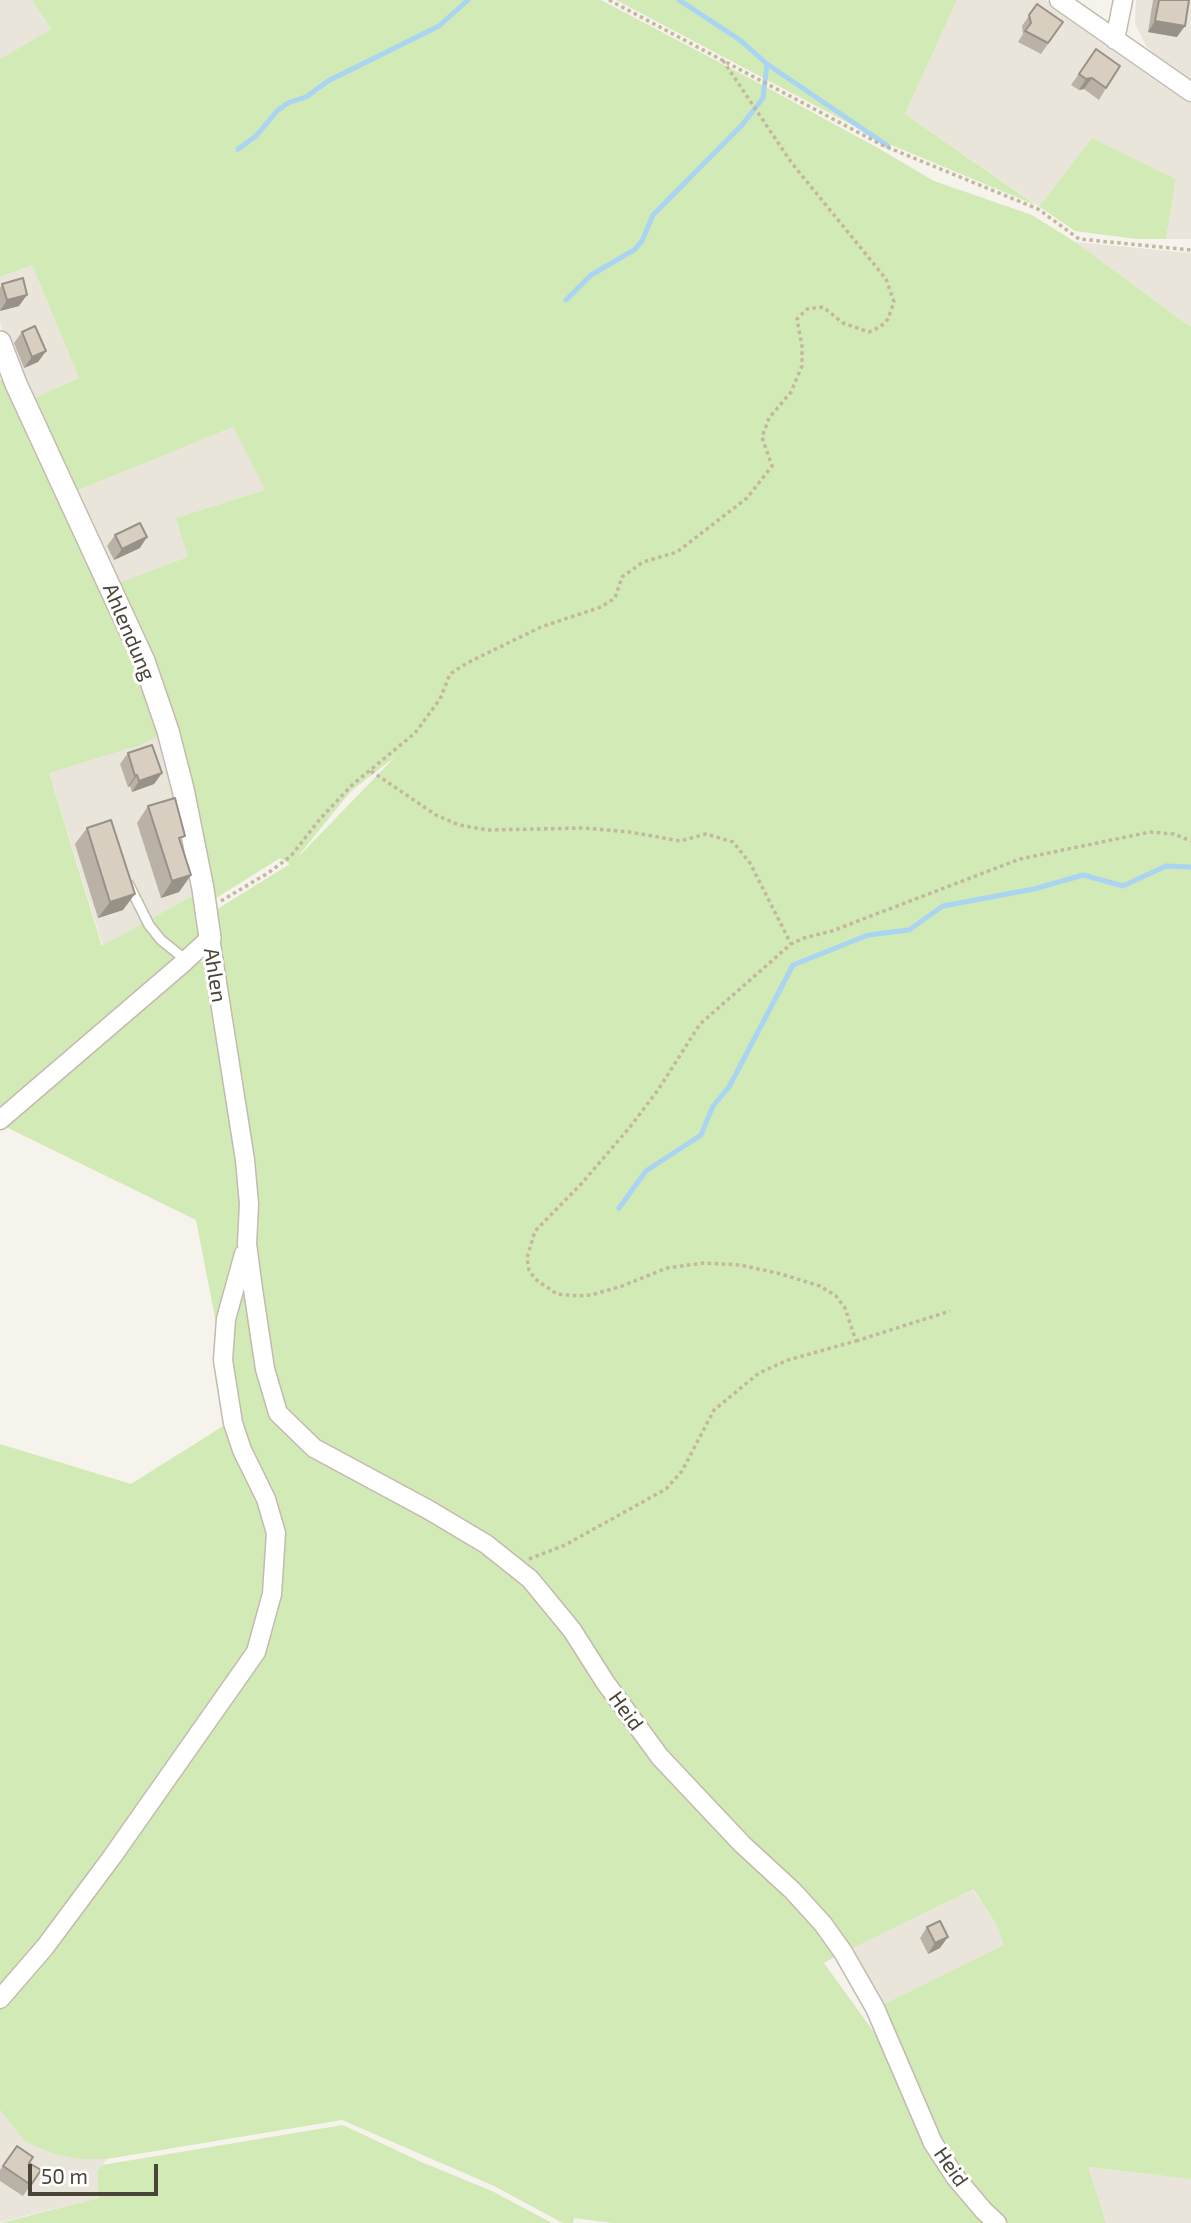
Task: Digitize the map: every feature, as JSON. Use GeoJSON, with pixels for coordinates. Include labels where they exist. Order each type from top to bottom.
{"type":"FeatureCollection","features":[{"type":"Feature","properties":{"kind":"street"},"geometry":{"type":"LineString","coordinates":[[1059,0],[1191,92]]}},
{"type":"Feature","properties":{"kind":"street"},"geometry":{"type":"LineString","coordinates":[[1115,40],[1123,0]]}},
{"type":"Feature","properties":{"kind":"street","name":"Ahlendung"},"geometry":{"type":"LineString","coordinates":[[0,342],[16,384],[144,661],[168,732],[183,789],[210,938]]}},
{"type":"Feature","properties":{"kind":"street","name":"Ahlen"},"geometry":{"type":"LineString","coordinates":[[0,1120],[210,938]]}},
{"type":"Feature","properties":{"kind":"street","name":"Ahlen"},"geometry":{"type":"LineString","coordinates":[[210,938],[246,1160],[247,1244]]}},
{"type":"Feature","properties":{"kind":"street"},"geometry":{"type":"LineString","coordinates":[[0,1999],[45,1947],[113,1857],[256,1652],[272,1594],[276,1533],[266,1499],[242,1450],[233,1423],[223,1360],[226,1319],[247,1244]]}},
{"type":"Feature","properties":{"kind":"street","name":"Heid"},"geometry":{"type":"LineString","coordinates":[[247,1244],[265,1369],[278,1413],[314,1448],[486,1544],[530,1579],[572,1630],[605,1682],[660,1757],[823,1924],[843,1952],[874,2008],[933,2143],[956,2178],[997,2223]]}},
{"type":"Feature","properties":{"kind":"lane"},"geometry":{"type":"LineString","coordinates":[[125,873],[135,900],[149,925],[161,940],[186,960]]}},
{"type":"Feature","properties":{"kind":"path"},"geometry":{"type":"LineString","coordinates":[[609,0],[882,145],[1038,209],[1079,239],[1191,250]]}},
{"type":"Feature","properties":{"kind":"path"},"geometry":{"type":"LineString","coordinates":[[206,910],[291,856],[335,802],[415,733],[430,716],[450,674],[541,626],[601,607],[615,598],[622,577],[643,562],[677,552],[747,498],[772,466],[762,437],[769,418],[792,392],[802,366],[803,346],[797,319],[807,309],[823,307],[843,323],[869,332],[888,319],[894,302],[886,279],[791,162],[722,60]]}},
{"type":"Feature","properties":{"kind":"path"},"geometry":{"type":"LineString","coordinates":[[371,771],[436,814],[459,825],[488,830],[607,830],[680,841],[706,834],[733,842],[750,863],[791,944]]}},
{"type":"Feature","properties":{"kind":"path"},"geometry":{"type":"LineString","coordinates":[[856,1341],[845,1308],[836,1296],[801,1278],[740,1265],[704,1263],[667,1268],[591,1295],[557,1294],[543,1286],[529,1270],[527,1258],[535,1231],[582,1183],[637,1118],[700,1024],[791,944],[1020,859],[1150,832],[1174,834],[1191,841]]}},
{"type":"Feature","properties":{"kind":"path"},"geometry":{"type":"LineString","coordinates":[[515,1566],[565,1545],[666,1489],[682,1471],[714,1410],[759,1373],[788,1360],[950,1311]]}},
{"type":"Feature","properties":{"kind":"shaded area"},"geometry":{"type":"Polygon","coordinates":[[[0,0],[32,0],[51,29],[0,59],[0,0]]]}},
{"type":"Feature","properties":{"kind":"shaded area"},"geometry":{"type":"Polygon","coordinates":[[[957,0],[1046,0],[1191,101],[1191,239],[1166,239],[1176,179],[1092,138],[1040,207],[905,114],[957,0]]]}},
{"type":"Feature","properties":{"kind":"shaded area"},"geometry":{"type":"Polygon","coordinates":[[[1136,0],[1191,0],[1191,84],[1169,70],[1146,46],[1135,23],[1136,0]]]}},
{"type":"Feature","properties":{"kind":"shaded area"},"geometry":{"type":"Polygon","coordinates":[[[1075,242],[1191,253],[1191,327],[1075,242]]]}},
{"type":"Feature","properties":{"kind":"shaded area"},"geometry":{"type":"Polygon","coordinates":[[[32,265],[79,378],[30,400],[6,344],[0,322],[0,277],[32,265]]]}},
{"type":"Feature","properties":{"kind":"shaded area"},"geometry":{"type":"Polygon","coordinates":[[[233,427],[265,490],[177,518],[189,557],[118,583],[74,492],[233,427]]]}},
{"type":"Feature","properties":{"kind":"shaded area"},"geometry":{"type":"Polygon","coordinates":[[[162,735],[199,899],[190,897],[103,946],[49,773],[141,745],[162,735]]]}},
{"type":"Feature","properties":{"kind":"shaded area"},"geometry":{"type":"Polygon","coordinates":[[[972,1889],[998,1927],[1005,1945],[880,2006],[849,1950],[972,1889]]]}},
{"type":"Feature","properties":{"kind":"shaded area"},"geometry":{"type":"Polygon","coordinates":[[[0,2110],[24,2141],[80,2159],[107,2159],[97,2171],[99,2198],[0,2222],[0,2110]]]}},
{"type":"Feature","properties":{"kind":"shaded area"},"geometry":{"type":"Polygon","coordinates":[[[1087,2167],[1191,2179],[1191,2223],[1106,2223],[1087,2167]]]}},
{"type":"Feature","properties":{"kind":"green space"},"geometry":{"type":"Polygon","coordinates":[[[32,0],[601,0],[755,81],[934,181],[1032,215],[1075,242],[1191,327],[1191,2179],[1088,2167],[1106,2223],[1007,2223],[989,2208],[939,2141],[880,2006],[1004,1945],[998,1927],[973,1889],[849,1950],[676,1765],[534,1576],[317,1446],[282,1411],[270,1368],[214,911],[290,864],[280,858],[213,900],[118,583],[188,557],[176,518],[265,490],[233,427],[74,492],[30,400],[79,378],[32,265],[0,277],[0,59],[51,29],[32,0]],[[395,757],[351,791],[300,855],[395,757]]]}},
{"type":"Feature","properties":{"kind":"green space"},"geometry":{"type":"Polygon","coordinates":[[[616,0],[957,0],[905,114],[1037,206],[884,142],[616,0]]]}},
{"type":"Feature","properties":{"kind":"green space"},"geometry":{"type":"Polygon","coordinates":[[[1092,138],[1176,179],[1166,239],[1136,239],[1075,231],[1039,207],[1092,138]]]}},
{"type":"Feature","properties":{"kind":"green space"},"geometry":{"type":"Polygon","coordinates":[[[7,379],[136,661],[162,735],[141,745],[49,773],[102,946],[190,897],[199,899],[203,920],[198,937],[180,960],[0,1110],[0,380],[7,379]]]}},
{"type":"Feature","properties":{"kind":"green space"},"geometry":{"type":"Polygon","coordinates":[[[197,961],[204,962],[208,968],[238,1160],[241,1234],[219,1338],[196,1220],[2,1125],[197,961]]]}},
{"type":"Feature","properties":{"kind":"green space"},"geometry":{"type":"Polygon","coordinates":[[[241,1291],[248,1293],[274,1417],[507,1565],[567,1633],[599,1683],[789,1895],[838,1955],[824,1963],[876,2035],[908,2104],[988,2223],[613,2223],[574,2218],[573,2223],[563,2223],[494,2186],[342,2120],[107,2159],[80,2159],[54,2154],[24,2141],[0,2110],[0,2009],[84,1910],[260,1661],[281,1532],[239,1425],[228,1339],[241,1291]]]}},
{"type":"Feature","properties":{"kind":"green space"},"geometry":{"type":"Polygon","coordinates":[[[228,1423],[272,1533],[270,1593],[253,1653],[143,1810],[0,1990],[0,1444],[131,1484],[228,1423]]]}},
{"type":"Feature","properties":{"kind":"green space"},"geometry":{"type":"Polygon","coordinates":[[[343,2125],[419,2161],[492,2191],[552,2223],[0,2223],[99,2198],[97,2171],[102,2165],[343,2125]]]}},
{"type":"Feature","properties":{"kind":"building"},"geometry":{"type":"Polygon","coordinates":[[[1159,0],[1189,0],[1185,26],[1155,21],[1159,0]]]}},
{"type":"Feature","properties":{"kind":"building"},"geometry":{"type":"Polygon","coordinates":[[[1037,4],[1063,22],[1048,43],[1025,31],[1031,23],[1029,15],[1037,4]]]}},
{"type":"Feature","properties":{"kind":"building"},"geometry":{"type":"Polygon","coordinates":[[[1096,49],[1120,66],[1106,88],[1092,78],[1086,79],[1079,74],[1096,49]]]}},
{"type":"Feature","properties":{"kind":"building"},"geometry":{"type":"Polygon","coordinates":[[[23,278],[27,295],[7,300],[2,284],[23,278]]]}},
{"type":"Feature","properties":{"kind":"building"},"geometry":{"type":"Polygon","coordinates":[[[35,326],[46,351],[32,357],[22,332],[35,326]]]}},
{"type":"Feature","properties":{"kind":"building"},"geometry":{"type":"Polygon","coordinates":[[[140,523],[147,537],[122,549],[115,535],[140,523]]]}},
{"type":"Feature","properties":{"kind":"building"},"geometry":{"type":"Polygon","coordinates":[[[152,745],[162,773],[139,781],[128,753],[152,745]]]}},
{"type":"Feature","properties":{"kind":"building"},"geometry":{"type":"Polygon","coordinates":[[[175,798],[185,836],[179,838],[191,875],[172,881],[148,806],[175,798]]]}},
{"type":"Feature","properties":{"kind":"building"},"geometry":{"type":"Polygon","coordinates":[[[111,820],[135,894],[110,902],[87,828],[111,820]]]}},
{"type":"Feature","properties":{"kind":"building"},"geometry":{"type":"Polygon","coordinates":[[[940,1921],[948,1937],[935,1943],[927,1927],[940,1921]]]}},
{"type":"Feature","properties":{"kind":"building"},"geometry":{"type":"Polygon","coordinates":[[[17,2146],[33,2157],[29,2163],[41,2170],[31,2185],[3,2166],[17,2146]]]}},
{"type":"Feature","properties":{"kind":"waterway"},"geometry":{"type":"LineString","coordinates":[[238,149],[256,136],[277,111],[288,103],[306,97],[328,81],[439,26],[468,0]]}},
{"type":"Feature","properties":{"kind":"waterway"},"geometry":{"type":"LineString","coordinates":[[679,0],[740,40],[767,64],[888,146]]}},
{"type":"Feature","properties":{"kind":"waterway"},"geometry":{"type":"LineString","coordinates":[[566,300],[591,275],[634,250],[642,241],[653,215],[742,125],[763,98],[767,64]]}},
{"type":"Feature","properties":{"kind":"waterway"},"geometry":{"type":"LineString","coordinates":[[619,1208],[646,1171],[701,1135],[713,1106],[729,1087],[793,965],[868,935],[909,930],[943,906],[1034,889],[1083,875],[1123,886],[1166,866],[1191,867]]}}]}
